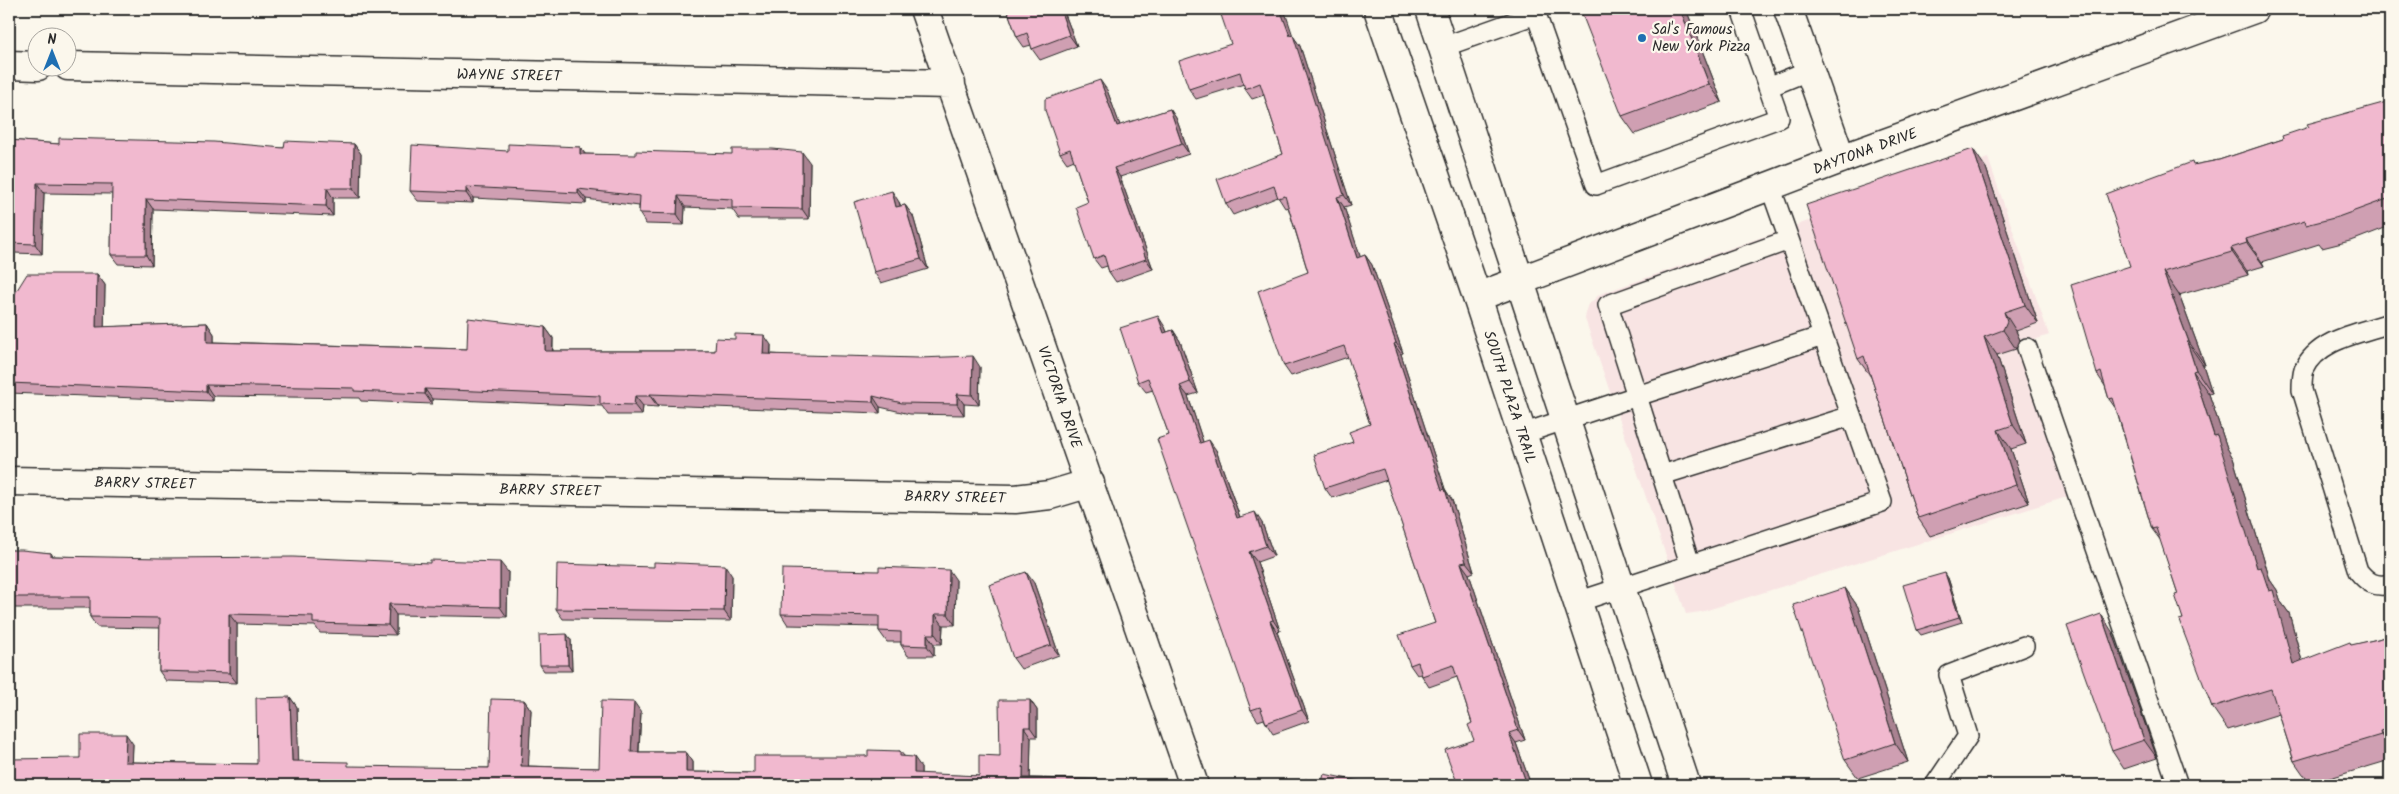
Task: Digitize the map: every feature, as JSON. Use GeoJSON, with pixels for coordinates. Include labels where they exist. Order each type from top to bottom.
{"type":"FeatureCollection","features":[{"type":"Feature","properties":{"kind":"street","name":"VICTORIA DRIVE"},"geometry":{"type":"LineString","coordinates":[[924,9],[1194,785]]}},
{"type":"Feature","properties":{"kind":"street","name":"SOUTH PLAZA TRAIL"},"geometry":{"type":"LineString","coordinates":[[1378,9],[1477,297],[1638,785]]}},
{"type":"Feature","properties":{"kind":"street"},"geometry":{"type":"LineString","coordinates":[[1430,9],[1686,785]]}},
{"type":"Feature","properties":{"kind":"street"},"geometry":{"type":"LineString","coordinates":[[1788,9],[1841,159]]}},
{"type":"Feature","properties":{"kind":"street","name":"DAYTONA DRIVE"},"geometry":{"type":"LineString","coordinates":[[1477,297],[2223,14],[2254,9]]}},
{"type":"Feature","properties":{"kind":"street"},"geometry":{"type":"LineString","coordinates":[[9,65],[28,66]]}},
{"type":"Feature","properties":{"kind":"street","name":"WAYNE STREET"},"geometry":{"type":"LineString","coordinates":[[78,66],[950,84]]}},
{"type":"Feature","properties":{"kind":"street","name":"BARRY STREET"},"geometry":{"type":"LineString","coordinates":[[9,481],[1015,498],[1050,495],[1090,483]]}},
{"type":"Feature","properties":{"kind":"lane"},"geometry":{"type":"LineString","coordinates":[[1443,47],[1536,14],[1596,185],[1779,118],[1741,9]]}},
{"type":"Feature","properties":{"kind":"lane"},"geometry":{"type":"LineString","coordinates":[[1768,87],[1810,70]]}},
{"type":"Feature","properties":{"kind":"lane"},"geometry":{"type":"LineString","coordinates":[[1577,602],[1882,502],[1770,186]]}},
{"type":"Feature","properties":{"kind":"lane"},"geometry":{"type":"LineString","coordinates":[[1690,564],[1608,305],[1789,240]]}},
{"type":"Feature","properties":{"kind":"lane"},"geometry":{"type":"LineString","coordinates":[[2390,322],[2325,346],[2313,355],[2304,371],[2302,390],[2358,571],[2368,582],[2381,586],[2390,584]]}},
{"type":"Feature","properties":{"kind":"lane"},"geometry":{"type":"LineString","coordinates":[[1522,434],[1565,418],[1823,336]]}},
{"type":"Feature","properties":{"kind":"lane"},"geometry":{"type":"LineString","coordinates":[[2027,348],[2178,785]]}},
{"type":"Feature","properties":{"kind":"lane"},"geometry":{"type":"LineString","coordinates":[[1662,475],[1851,416]]}},
{"type":"Feature","properties":{"kind":"lane"},"geometry":{"type":"LineString","coordinates":[[1935,785],[1968,736],[1949,675],[2024,646]]}},
{"type":"Feature","properties":{"kind":"shaded area"},"geometry":{"type":"Polygon","coordinates":[[[1988,158],[2049,335],[2025,343],[2073,495],[1701,612],[1686,614],[1585,319],[1587,306],[1600,294],[1988,158]]]}},
{"type":"Feature","properties":{"kind":"building"},"geometry":{"type":"Polygon","coordinates":[[[1007,9],[1060,9],[1069,35],[1032,49],[1027,33],[1017,37],[1007,9]]]}},
{"type":"Feature","properties":{"kind":"building"},"geometry":{"type":"Polygon","coordinates":[[[1219,9],[1280,9],[1290,36],[1293,35],[1344,195],[1337,197],[1357,258],[1365,255],[1396,343],[1394,344],[1442,490],[1445,489],[1466,562],[1461,563],[1518,730],[1509,733],[1527,785],[1492,785],[1491,782],[1481,785],[1458,785],[1445,750],[1474,740],[1468,725],[1472,723],[1453,665],[1422,676],[1418,662],[1410,665],[1399,635],[1435,623],[1383,469],[1325,488],[1314,455],[1353,442],[1349,432],[1370,424],[1344,346],[1284,366],[1258,291],[1308,272],[1285,196],[1278,198],[1274,186],[1226,204],[1217,179],[1283,154],[1260,83],[1245,89],[1240,72],[1189,89],[1179,61],[1231,44],[1219,9]]]}},
{"type":"Feature","properties":{"kind":"building"},"geometry":{"type":"Polygon","coordinates":[[[1580,9],[1680,9],[1709,84],[1622,116],[1580,9]]]}},
{"type":"Feature","properties":{"kind":"building"},"geometry":{"type":"Polygon","coordinates":[[[1100,80],[1117,126],[1170,109],[1182,144],[1114,168],[1146,259],[1109,272],[1104,255],[1094,259],[1076,207],[1088,202],[1070,149],[1060,153],[1045,110],[1045,99],[1100,80]]]}},
{"type":"Feature","properties":{"kind":"building"},"geometry":{"type":"Polygon","coordinates":[[[2390,101],[2390,198],[2338,217],[2306,225],[2305,221],[2246,239],[2247,243],[2231,248],[2232,252],[2163,272],[2189,342],[2187,342],[2196,370],[2193,371],[2214,436],[2217,435],[2257,568],[2261,567],[2269,591],[2273,590],[2293,664],[2350,642],[2351,645],[2390,635],[2390,728],[2380,731],[2381,735],[2294,761],[2271,689],[2212,707],[2179,620],[2183,619],[2175,595],[2178,594],[2156,528],[2152,529],[2113,398],[2109,399],[2101,372],[2097,374],[2071,285],[2130,266],[2106,194],[2192,162],[2193,165],[2219,160],[2283,139],[2282,136],[2309,127],[2307,124],[2390,101]]]}},
{"type":"Feature","properties":{"kind":"building"},"geometry":{"type":"Polygon","coordinates":[[[59,138],[214,142],[284,148],[285,141],[354,144],[353,188],[327,188],[326,206],[146,199],[146,255],[111,255],[112,184],[37,183],[35,244],[9,243],[9,140],[59,144],[59,138]]]}},
{"type":"Feature","properties":{"kind":"building"},"geometry":{"type":"Polygon","coordinates":[[[508,144],[580,147],[580,154],[636,155],[636,151],[732,154],[732,149],[773,149],[802,152],[802,209],[732,208],[732,199],[678,196],[677,214],[639,213],[640,196],[578,189],[578,193],[466,187],[466,193],[410,191],[412,145],[508,151],[508,144]]]}},
{"type":"Feature","properties":{"kind":"building"},"geometry":{"type":"Polygon","coordinates":[[[1973,149],[2025,305],[2004,312],[2007,321],[2003,330],[1984,337],[2013,425],[1998,430],[2016,485],[1918,518],[1864,356],[1858,359],[1806,205],[1973,149]]]}},
{"type":"Feature","properties":{"kind":"building"},"geometry":{"type":"Polygon","coordinates":[[[892,191],[896,207],[905,205],[921,259],[874,272],[854,202],[892,191]]]}},
{"type":"Feature","properties":{"kind":"building"},"geometry":{"type":"Polygon","coordinates":[[[27,274],[97,274],[96,327],[207,323],[207,342],[467,349],[468,318],[545,327],[545,351],[715,351],[716,338],[735,339],[735,334],[764,335],[763,354],[919,358],[973,356],[972,395],[957,394],[957,404],[902,403],[873,396],[873,402],[650,394],[650,396],[635,396],[634,405],[600,404],[600,396],[425,389],[425,394],[354,391],[354,388],[206,385],[206,391],[9,383],[9,298],[12,298],[27,274]]]}},
{"type":"Feature","properties":{"kind":"building"},"geometry":{"type":"Polygon","coordinates":[[[1158,316],[1164,333],[1173,330],[1190,382],[1180,386],[1200,443],[1209,440],[1237,518],[1255,512],[1266,546],[1249,552],[1273,620],[1270,621],[1302,710],[1266,723],[1260,707],[1251,710],[1157,439],[1169,435],[1148,378],[1138,382],[1120,328],[1158,316]]]}},
{"type":"Feature","properties":{"kind":"building"},"geometry":{"type":"Polygon","coordinates":[[[9,550],[51,553],[51,556],[162,558],[293,557],[430,563],[430,560],[500,562],[500,607],[389,604],[388,625],[313,623],[313,616],[229,614],[229,673],[159,671],[160,618],[90,617],[90,597],[9,597],[9,550]]]}},
{"type":"Feature","properties":{"kind":"building"},"geometry":{"type":"Polygon","coordinates":[[[654,562],[725,565],[724,611],[556,609],[557,564],[654,567],[654,562]]]}},
{"type":"Feature","properties":{"kind":"building"},"geometry":{"type":"Polygon","coordinates":[[[879,567],[949,570],[948,614],[935,614],[935,634],[927,634],[927,646],[901,645],[901,632],[879,631],[879,616],[781,614],[782,569],[879,571],[879,567]]]}},
{"type":"Feature","properties":{"kind":"building"},"geometry":{"type":"Polygon","coordinates":[[[1026,572],[1051,645],[1013,658],[989,585],[1026,572]]]}},
{"type":"Feature","properties":{"kind":"building"},"geometry":{"type":"Polygon","coordinates":[[[1945,573],[1959,617],[1917,630],[1903,585],[1945,573]]]}},
{"type":"Feature","properties":{"kind":"building"},"geometry":{"type":"Polygon","coordinates":[[[1845,588],[1895,743],[1845,760],[1793,605],[1845,588]]]}},
{"type":"Feature","properties":{"kind":"building"},"geometry":{"type":"Polygon","coordinates":[[[2101,614],[2144,740],[2112,751],[2067,626],[2101,614]]]}},
{"type":"Feature","properties":{"kind":"building"},"geometry":{"type":"Polygon","coordinates":[[[567,634],[568,665],[540,665],[539,635],[567,634]]]}},
{"type":"Feature","properties":{"kind":"building"},"geometry":{"type":"Polygon","coordinates":[[[290,697],[292,761],[348,762],[348,766],[489,768],[491,699],[524,700],[521,766],[599,768],[601,701],[634,702],[631,752],[686,752],[686,772],[754,773],[754,756],[868,756],[868,750],[900,751],[900,756],[914,757],[914,773],[979,776],[979,755],[1000,756],[999,700],[1030,700],[1030,727],[1024,727],[1023,778],[1121,780],[1121,785],[9,785],[9,759],[80,758],[80,734],[126,734],[125,762],[257,764],[256,698],[290,697]]]}},
{"type":"Feature","properties":{"kind":"building"},"geometry":{"type":"Polygon","coordinates":[[[1324,774],[1378,785],[1303,785],[1305,779],[1322,782],[1324,774]]]}},
{"type":"Feature","properties":{"kind":"place","name":"Sal's Famous New York Pizza"},"geometry":{"type":"Point","coordinates":[1642,38]}}]}
